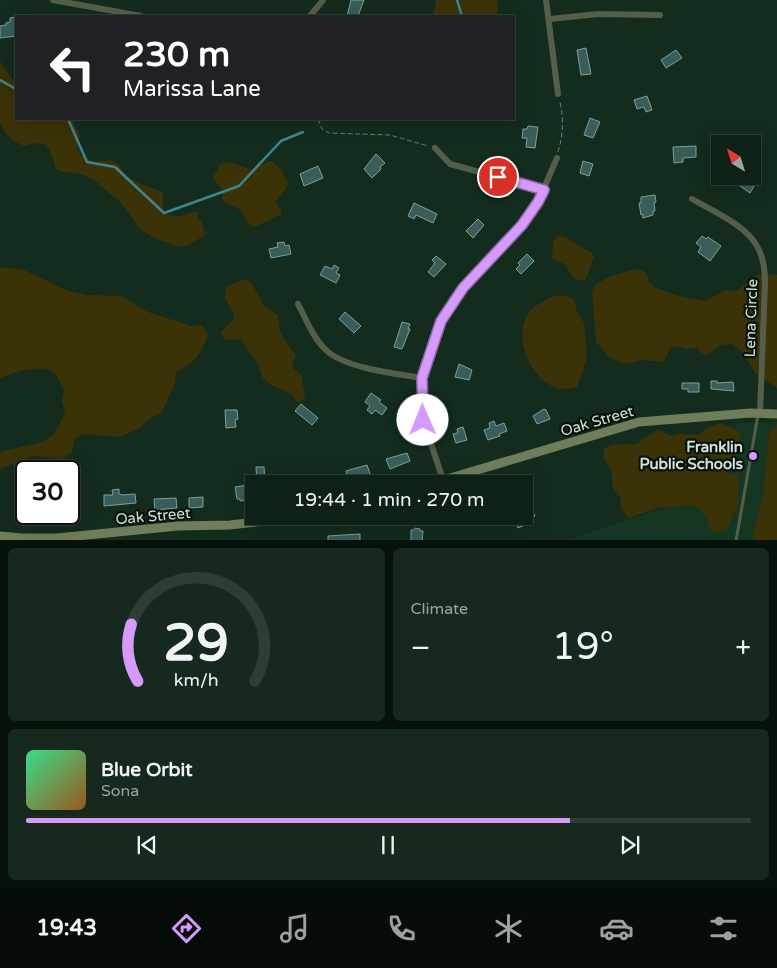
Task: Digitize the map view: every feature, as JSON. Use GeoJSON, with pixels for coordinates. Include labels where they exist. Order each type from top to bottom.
{"type":"FeatureCollection","features":[{"type":"Feature","properties":{"kind":"main road","name":"Oak Street"},"geometry":{"type":"LineString","coordinates":[[460,475],[639,422],[760,413],[777,414]]}},
{"type":"Feature","properties":{"kind":"main road","name":"Oak Street"},"geometry":{"type":"LineString","coordinates":[[0,536],[57,540],[178,526],[245,523]]}},
{"type":"Feature","properties":{"kind":"street"},"geometry":{"type":"LineString","coordinates":[[53,0],[135,15]]}},
{"type":"Feature","properties":{"kind":"street"},"geometry":{"type":"LineString","coordinates":[[311,15],[323,0]]}},
{"type":"Feature","properties":{"kind":"street"},"geometry":{"type":"LineString","coordinates":[[546,0],[550,19],[558,94]]}},
{"type":"Feature","properties":{"kind":"street"},"geometry":{"type":"LineString","coordinates":[[550,19],[598,14],[660,15]]}},
{"type":"Feature","properties":{"kind":"street"},"geometry":{"type":"LineString","coordinates":[[435,148],[450,164],[544,190]]}},
{"type":"Feature","properties":{"kind":"street"},"geometry":{"type":"LineString","coordinates":[[441,475],[423,420],[422,378],[441,321],[463,288],[522,225],[538,202],[557,158]]}},
{"type":"Feature","properties":{"kind":"street","name":"Lena Circle"},"geometry":{"type":"LineString","coordinates":[[692,199],[748,234],[758,248],[764,266],[760,413]]}},
{"type":"Feature","properties":{"kind":"street"},"geometry":{"type":"LineString","coordinates":[[298,304],[316,338],[326,351],[334,356],[372,369],[422,378]]}},
{"type":"Feature","properties":{"kind":"lane"},"geometry":{"type":"LineString","coordinates":[[736,540],[755,422],[760,413]]}},
{"type":"Feature","properties":{"kind":"path"},"geometry":{"type":"LineString","coordinates":[[557,158],[561,142],[563,118],[558,94]]}},
{"type":"Feature","properties":{"kind":"path"},"geometry":{"type":"LineString","coordinates":[[318,120],[322,129],[329,133],[390,135],[435,148]]}},
{"type":"Feature","properties":{"kind":"shaded area"},"geometry":{"type":"Polygon","coordinates":[[[436,0],[497,0],[496,15],[433,15],[436,0]]]}},
{"type":"Feature","properties":{"kind":"shaded area"},"geometry":{"type":"Polygon","coordinates":[[[0,61],[15,81],[15,120],[72,120],[80,136],[78,149],[82,156],[95,162],[111,160],[120,165],[122,170],[131,179],[163,192],[163,211],[171,216],[180,216],[198,211],[197,218],[202,222],[205,235],[189,245],[179,247],[152,237],[139,228],[120,201],[95,181],[77,173],[62,172],[56,169],[52,155],[47,147],[39,143],[24,146],[16,142],[4,131],[0,122],[0,61]]]}},
{"type":"Feature","properties":{"kind":"shaded area"},"geometry":{"type":"Polygon","coordinates":[[[271,161],[282,170],[288,183],[275,202],[281,210],[281,215],[254,227],[248,223],[239,209],[223,201],[222,190],[213,178],[220,164],[228,162],[251,169],[271,161]]]}},
{"type":"Feature","properties":{"kind":"shaded area"},"geometry":{"type":"Polygon","coordinates":[[[558,236],[565,237],[592,253],[594,257],[585,281],[573,277],[564,264],[552,259],[553,242],[558,236]]]}},
{"type":"Feature","properties":{"kind":"shaded area"},"geometry":{"type":"Polygon","coordinates":[[[0,267],[24,270],[68,291],[87,295],[121,296],[148,312],[191,326],[202,325],[208,335],[196,357],[188,365],[176,372],[175,383],[162,412],[149,419],[140,428],[120,437],[84,434],[75,438],[72,452],[63,459],[33,456],[23,460],[15,460],[15,463],[0,469],[0,452],[43,442],[54,434],[65,413],[62,401],[64,390],[55,374],[49,370],[27,370],[0,379],[0,267]]]}},
{"type":"Feature","properties":{"kind":"shaded area"},"geometry":{"type":"Polygon","coordinates":[[[635,269],[645,272],[649,283],[654,287],[679,296],[705,301],[725,290],[737,291],[759,275],[777,275],[777,388],[756,374],[740,349],[732,344],[718,346],[712,352],[705,355],[697,348],[686,349],[674,346],[669,350],[664,362],[641,360],[626,364],[610,358],[596,342],[592,293],[595,285],[608,277],[635,269]]]}},
{"type":"Feature","properties":{"kind":"shaded area"},"geometry":{"type":"Polygon","coordinates":[[[245,279],[251,282],[264,306],[278,315],[280,332],[296,356],[292,365],[301,374],[305,396],[303,400],[297,402],[292,394],[271,385],[262,377],[258,364],[240,339],[228,340],[223,338],[221,332],[233,320],[234,313],[225,299],[225,290],[230,285],[245,279]]]}},
{"type":"Feature","properties":{"kind":"shaded area"},"geometry":{"type":"Polygon","coordinates":[[[554,296],[567,296],[574,299],[577,312],[584,323],[587,351],[586,361],[577,387],[567,389],[559,389],[540,377],[533,368],[524,348],[523,327],[528,313],[534,307],[554,296]]]}},
{"type":"Feature","properties":{"kind":"shaded area","name":"Franklin Public Schools"},"geometry":{"type":"Polygon","coordinates":[[[777,422],[777,540],[568,540],[719,489],[737,423],[777,422]]]}},
{"type":"Feature","properties":{"kind":"shaded area"},"geometry":{"type":"Polygon","coordinates":[[[720,423],[735,429],[741,440],[728,474],[739,474],[738,505],[727,529],[716,533],[709,529],[708,519],[697,506],[662,507],[629,518],[620,507],[621,497],[613,489],[611,470],[603,457],[604,449],[611,445],[636,444],[658,429],[671,436],[680,434],[698,435],[707,428],[720,423]]]}},
{"type":"Feature","properties":{"kind":"shaded area"},"geometry":{"type":"Polygon","coordinates":[[[777,424],[777,540],[756,540],[752,537],[763,495],[769,434],[777,424]]]}},
{"type":"Feature","properties":{"kind":"building"},"geometry":{"type":"Polygon","coordinates":[[[351,0],[364,0],[358,15],[347,15],[351,0]]]}},
{"type":"Feature","properties":{"kind":"building"},"geometry":{"type":"Polygon","coordinates":[[[15,17],[15,36],[0,38],[0,26],[10,22],[10,18],[15,17]]]}},
{"type":"Feature","properties":{"kind":"building"},"geometry":{"type":"Polygon","coordinates":[[[586,48],[591,74],[581,75],[577,50],[586,48]]]}},
{"type":"Feature","properties":{"kind":"building"},"geometry":{"type":"Polygon","coordinates":[[[676,50],[682,58],[666,68],[661,60],[676,50]]]}},
{"type":"Feature","properties":{"kind":"building"},"geometry":{"type":"Polygon","coordinates":[[[647,96],[652,110],[646,112],[644,107],[637,109],[634,100],[647,96]]]}},
{"type":"Feature","properties":{"kind":"building"},"geometry":{"type":"Polygon","coordinates":[[[590,118],[600,122],[593,138],[584,135],[590,118]]]}},
{"type":"Feature","properties":{"kind":"building"},"geometry":{"type":"Polygon","coordinates":[[[528,126],[538,127],[535,148],[526,147],[527,138],[522,138],[523,129],[527,129],[528,126]]]}},
{"type":"Feature","properties":{"kind":"building"},"geometry":{"type":"Polygon","coordinates":[[[696,146],[696,157],[683,158],[683,162],[674,163],[673,147],[696,146]]]}},
{"type":"Feature","properties":{"kind":"building"},"geometry":{"type":"Polygon","coordinates":[[[376,154],[385,163],[372,178],[364,169],[376,154]]]}},
{"type":"Feature","properties":{"kind":"building"},"geometry":{"type":"Polygon","coordinates":[[[583,161],[593,164],[589,176],[580,173],[583,161]]]}},
{"type":"Feature","properties":{"kind":"building"},"geometry":{"type":"Polygon","coordinates":[[[318,166],[323,178],[304,186],[300,174],[318,166]]]}},
{"type":"Feature","properties":{"kind":"building"},"geometry":{"type":"Polygon","coordinates":[[[739,185],[755,185],[750,193],[739,185]]]}},
{"type":"Feature","properties":{"kind":"building"},"geometry":{"type":"Polygon","coordinates":[[[655,195],[656,202],[654,203],[655,211],[653,211],[653,215],[643,218],[639,203],[641,203],[641,197],[655,195]]]}},
{"type":"Feature","properties":{"kind":"building"},"geometry":{"type":"Polygon","coordinates":[[[414,203],[437,214],[433,223],[416,215],[414,219],[408,216],[414,203]]]}},
{"type":"Feature","properties":{"kind":"building"},"geometry":{"type":"Polygon","coordinates":[[[478,219],[484,225],[473,238],[466,231],[478,219]]]}},
{"type":"Feature","properties":{"kind":"building"},"geometry":{"type":"Polygon","coordinates":[[[702,236],[706,239],[708,237],[721,246],[710,261],[698,252],[701,247],[696,243],[702,236]]]}},
{"type":"Feature","properties":{"kind":"building"},"geometry":{"type":"Polygon","coordinates":[[[284,242],[285,246],[289,245],[291,254],[271,258],[269,249],[278,247],[277,243],[284,242]]]}},
{"type":"Feature","properties":{"kind":"building"},"geometry":{"type":"Polygon","coordinates":[[[527,254],[534,261],[521,274],[516,269],[520,265],[518,263],[527,254]]]}},
{"type":"Feature","properties":{"kind":"building"},"geometry":{"type":"Polygon","coordinates":[[[436,256],[446,264],[434,277],[428,272],[435,263],[432,260],[436,256]]]}},
{"type":"Feature","properties":{"kind":"building"},"geometry":{"type":"Polygon","coordinates":[[[334,265],[339,268],[336,273],[340,275],[336,283],[320,275],[325,266],[332,269],[334,265]]]}},
{"type":"Feature","properties":{"kind":"building"},"geometry":{"type":"Polygon","coordinates":[[[345,312],[361,326],[354,333],[339,319],[345,312]]]}},
{"type":"Feature","properties":{"kind":"building"},"geometry":{"type":"Polygon","coordinates":[[[402,322],[410,324],[408,329],[410,329],[402,349],[394,347],[402,322]]]}},
{"type":"Feature","properties":{"kind":"building"},"geometry":{"type":"Polygon","coordinates":[[[459,364],[472,370],[469,380],[455,377],[459,364]]]}},
{"type":"Feature","properties":{"kind":"building"},"geometry":{"type":"Polygon","coordinates":[[[711,381],[717,381],[717,383],[733,382],[734,391],[711,389],[711,381]]]}},
{"type":"Feature","properties":{"kind":"building"},"geometry":{"type":"Polygon","coordinates":[[[682,383],[699,383],[699,392],[688,392],[688,389],[682,389],[682,383]]]}},
{"type":"Feature","properties":{"kind":"building"},"geometry":{"type":"Polygon","coordinates":[[[371,393],[381,400],[379,402],[387,408],[382,415],[375,410],[372,414],[367,410],[370,406],[365,402],[371,393]]]}},
{"type":"Feature","properties":{"kind":"building"},"geometry":{"type":"Polygon","coordinates":[[[301,404],[318,418],[312,425],[295,411],[301,404]]]}},
{"type":"Feature","properties":{"kind":"building"},"geometry":{"type":"Polygon","coordinates":[[[544,409],[550,419],[537,424],[533,416],[544,409]]]}},
{"type":"Feature","properties":{"kind":"building"},"geometry":{"type":"Polygon","coordinates":[[[225,410],[237,410],[238,419],[235,420],[236,427],[226,428],[225,410]]]}},
{"type":"Feature","properties":{"kind":"building"},"geometry":{"type":"Polygon","coordinates":[[[494,421],[496,426],[504,423],[507,431],[499,434],[500,436],[488,440],[484,430],[490,428],[489,423],[494,421]]]}},
{"type":"Feature","properties":{"kind":"building"},"geometry":{"type":"Polygon","coordinates":[[[463,427],[467,440],[456,443],[453,434],[458,433],[457,429],[463,427]]]}},
{"type":"Feature","properties":{"kind":"building"},"geometry":{"type":"Polygon","coordinates":[[[407,453],[410,461],[390,469],[386,459],[407,453]]]}},
{"type":"Feature","properties":{"kind":"building"},"geometry":{"type":"Polygon","coordinates":[[[367,465],[370,474],[347,475],[346,471],[367,465]]]}},
{"type":"Feature","properties":{"kind":"building"},"geometry":{"type":"Polygon","coordinates":[[[256,467],[264,467],[264,475],[256,475],[256,467]]]}},
{"type":"Feature","properties":{"kind":"building"},"geometry":{"type":"Polygon","coordinates":[[[245,485],[245,500],[237,499],[235,487],[245,485]]]}},
{"type":"Feature","properties":{"kind":"building"},"geometry":{"type":"Polygon","coordinates":[[[119,489],[119,494],[122,495],[135,494],[136,503],[104,506],[104,495],[113,495],[112,490],[119,489]]]}},
{"type":"Feature","properties":{"kind":"building"},"geometry":{"type":"Polygon","coordinates":[[[203,497],[203,507],[189,508],[189,498],[203,497]]]}},
{"type":"Feature","properties":{"kind":"building"},"geometry":{"type":"Polygon","coordinates":[[[176,498],[177,508],[155,510],[154,499],[176,498]]]}},
{"type":"Feature","properties":{"kind":"building"},"geometry":{"type":"Polygon","coordinates":[[[415,528],[423,531],[422,540],[411,540],[411,530],[415,528]]]}},
{"type":"Feature","properties":{"kind":"building"},"geometry":{"type":"Polygon","coordinates":[[[360,534],[360,540],[328,540],[328,536],[360,534]]]}},
{"type":"Feature","properties":{"kind":"waterway"},"geometry":{"type":"LineString","coordinates":[[457,0],[462,15]]}},
{"type":"Feature","properties":{"kind":"waterway"},"geometry":{"type":"LineString","coordinates":[[0,80],[15,88]]}},
{"type":"Feature","properties":{"kind":"waterway"},"geometry":{"type":"LineString","coordinates":[[68,120],[87,162],[115,167],[164,213],[239,186],[281,141],[303,132]]}},
{"type":"Feature","properties":{"kind":"place","name":"Franklin Public Schools"},"geometry":{"type":"Point","coordinates":[753,456]}},
{"type":"Feature","properties":{"kind":"route"},"geometry":{"type":"LineString","coordinates":[[423,420],[422,378],[441,321],[463,288],[522,225],[544,190],[498,177]]}}]}
